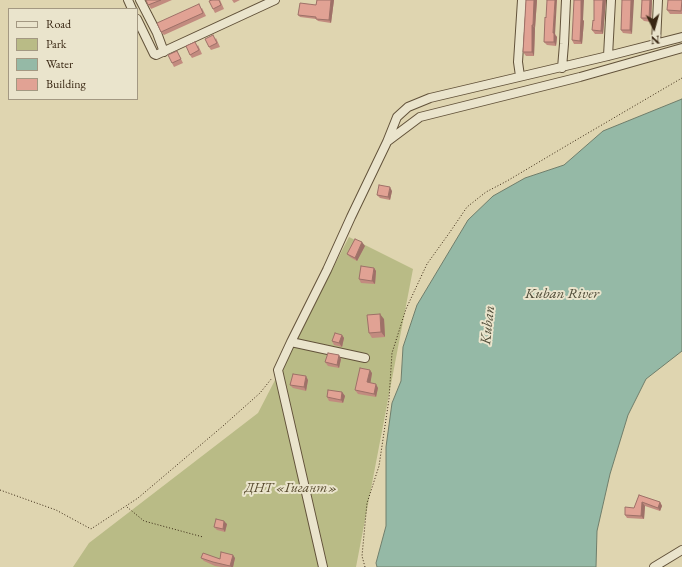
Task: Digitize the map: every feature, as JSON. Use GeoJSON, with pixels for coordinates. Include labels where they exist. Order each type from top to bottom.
{"type":"FeatureCollection","features":[{"type":"Feature","properties":{"kind":"street"},"geometry":{"type":"LineString","coordinates":[[140,0],[164,52]]}},
{"type":"Feature","properties":{"kind":"street"},"geometry":{"type":"LineString","coordinates":[[138,21],[154,54],[156,55],[276,0]]}},
{"type":"Feature","properties":{"kind":"street"},"geometry":{"type":"LineString","coordinates":[[520,76],[518,62],[522,0]]}},
{"type":"Feature","properties":{"kind":"street"},"geometry":{"type":"LineString","coordinates":[[562,68],[566,0]]}},
{"type":"Feature","properties":{"kind":"street"},"geometry":{"type":"LineString","coordinates":[[608,56],[611,0]]}},
{"type":"Feature","properties":{"kind":"street"},"geometry":{"type":"LineString","coordinates":[[656,43],[658,0]]}},
{"type":"Feature","properties":{"kind":"street"},"geometry":{"type":"LineString","coordinates":[[323,567],[278,370],[290,342],[327,270],[387,142],[397,117],[408,107],[430,98],[520,76],[562,68],[682,37]]}},
{"type":"Feature","properties":{"kind":"street"},"geometry":{"type":"LineString","coordinates":[[387,142],[420,117],[580,77],[682,48]]}},
{"type":"Feature","properties":{"kind":"street"},"geometry":{"type":"LineString","coordinates":[[290,342],[365,358]]}},
{"type":"Feature","properties":{"kind":"street"},"geometry":{"type":"LineString","coordinates":[[654,567],[682,550]]}},
{"type":"Feature","properties":{"kind":"path"},"geometry":{"type":"LineString","coordinates":[[365,567],[362,556],[367,503],[379,466],[389,399],[392,353],[406,309],[427,264],[467,207],[486,192],[682,78]]}},
{"type":"Feature","properties":{"kind":"path"},"geometry":{"type":"LineString","coordinates":[[0,490],[56,510],[91,529],[138,498],[260,393],[278,370]]}},
{"type":"Feature","properties":{"kind":"path"},"geometry":{"type":"LineString","coordinates":[[126,506],[144,520],[203,537]]}},
{"type":"Feature","properties":{"kind":"green space","name":"ДНТ «Гигант»"},"geometry":{"type":"Polygon","coordinates":[[[349,237],[413,269],[356,567],[73,567],[89,543],[258,413],[349,237]]]}},
{"type":"Feature","properties":{"kind":"water","name":"Kuban River"},"geometry":{"type":"Polygon","coordinates":[[[682,99],[682,351],[646,379],[628,415],[610,474],[597,531],[596,567],[377,567],[376,563],[386,526],[386,447],[392,403],[401,381],[403,347],[417,305],[468,220],[493,196],[525,178],[564,165],[603,131],[682,99]]]}},
{"type":"Feature","properties":{"kind":"building"},"geometry":{"type":"Polygon","coordinates":[[[146,0],[161,0],[148,5],[146,0]]]}},
{"type":"Feature","properties":{"kind":"building"},"geometry":{"type":"Polygon","coordinates":[[[219,0],[221,5],[213,9],[209,1],[219,0]]]}},
{"type":"Feature","properties":{"kind":"building"},"geometry":{"type":"Polygon","coordinates":[[[317,0],[331,0],[329,20],[298,15],[300,3],[316,5],[317,0]]]}},
{"type":"Feature","properties":{"kind":"building"},"geometry":{"type":"Polygon","coordinates":[[[526,0],[534,0],[532,52],[523,52],[526,0]]]}},
{"type":"Feature","properties":{"kind":"building"},"geometry":{"type":"Polygon","coordinates":[[[547,0],[555,0],[553,33],[554,42],[544,42],[547,0]]]}},
{"type":"Feature","properties":{"kind":"building"},"geometry":{"type":"Polygon","coordinates":[[[574,0],[581,0],[580,41],[572,40],[574,0]]]}},
{"type":"Feature","properties":{"kind":"building"},"geometry":{"type":"Polygon","coordinates":[[[594,0],[603,0],[601,31],[592,30],[593,20],[594,21],[594,0]]]}},
{"type":"Feature","properties":{"kind":"building"},"geometry":{"type":"Polygon","coordinates":[[[622,0],[631,0],[630,30],[621,30],[622,0]]]}},
{"type":"Feature","properties":{"kind":"building"},"geometry":{"type":"Polygon","coordinates":[[[642,0],[650,0],[649,18],[641,18],[642,0]]]}},
{"type":"Feature","properties":{"kind":"building"},"geometry":{"type":"Polygon","coordinates":[[[668,0],[682,0],[681,11],[667,10],[668,0]]]}},
{"type":"Feature","properties":{"kind":"building"},"geometry":{"type":"Polygon","coordinates":[[[199,4],[203,13],[161,32],[157,23],[199,4]]]}},
{"type":"Feature","properties":{"kind":"building"},"geometry":{"type":"Polygon","coordinates":[[[213,35],[217,43],[209,47],[205,39],[213,35]]]}},
{"type":"Feature","properties":{"kind":"building"},"geometry":{"type":"Polygon","coordinates":[[[195,42],[199,50],[190,55],[186,46],[195,42]]]}},
{"type":"Feature","properties":{"kind":"building"},"geometry":{"type":"Polygon","coordinates":[[[177,51],[181,59],[172,63],[168,55],[177,51]]]}},
{"type":"Feature","properties":{"kind":"building"},"geometry":{"type":"Polygon","coordinates":[[[379,185],[390,187],[388,197],[377,195],[379,185]]]}},
{"type":"Feature","properties":{"kind":"building"},"geometry":{"type":"Polygon","coordinates":[[[355,239],[362,242],[355,258],[347,254],[355,239]]]}},
{"type":"Feature","properties":{"kind":"building"},"geometry":{"type":"Polygon","coordinates":[[[361,266],[374,268],[372,281],[359,279],[361,266]]]}},
{"type":"Feature","properties":{"kind":"building"},"geometry":{"type":"Polygon","coordinates":[[[380,314],[381,332],[369,333],[367,315],[380,314]]]}},
{"type":"Feature","properties":{"kind":"building"},"geometry":{"type":"Polygon","coordinates":[[[335,333],[342,335],[339,343],[332,341],[335,333]]]}},
{"type":"Feature","properties":{"kind":"building"},"geometry":{"type":"Polygon","coordinates":[[[328,353],[339,355],[337,365],[325,362],[328,353]]]}},
{"type":"Feature","properties":{"kind":"building"},"geometry":{"type":"Polygon","coordinates":[[[360,368],[370,370],[367,382],[376,384],[374,394],[355,390],[360,368]]]}},
{"type":"Feature","properties":{"kind":"building"},"geometry":{"type":"Polygon","coordinates":[[[293,374],[306,376],[304,387],[290,385],[293,374]]]}},
{"type":"Feature","properties":{"kind":"building"},"geometry":{"type":"Polygon","coordinates":[[[328,390],[342,392],[341,400],[327,397],[328,390]]]}},
{"type":"Feature","properties":{"kind":"building"},"geometry":{"type":"Polygon","coordinates":[[[639,495],[660,502],[658,508],[642,502],[641,516],[625,515],[625,507],[634,508],[639,495]]]}},
{"type":"Feature","properties":{"kind":"building"},"geometry":{"type":"Polygon","coordinates":[[[216,519],[224,521],[223,529],[214,527],[216,519]]]}},
{"type":"Feature","properties":{"kind":"building"},"geometry":{"type":"Polygon","coordinates":[[[221,552],[233,555],[230,566],[201,558],[203,553],[220,559],[221,552]]]}},
{"type":"Feature","properties":{"kind":"water label","name":"Kuban"},"geometry":{"type":"Point","coordinates":[488,325]}}]}
